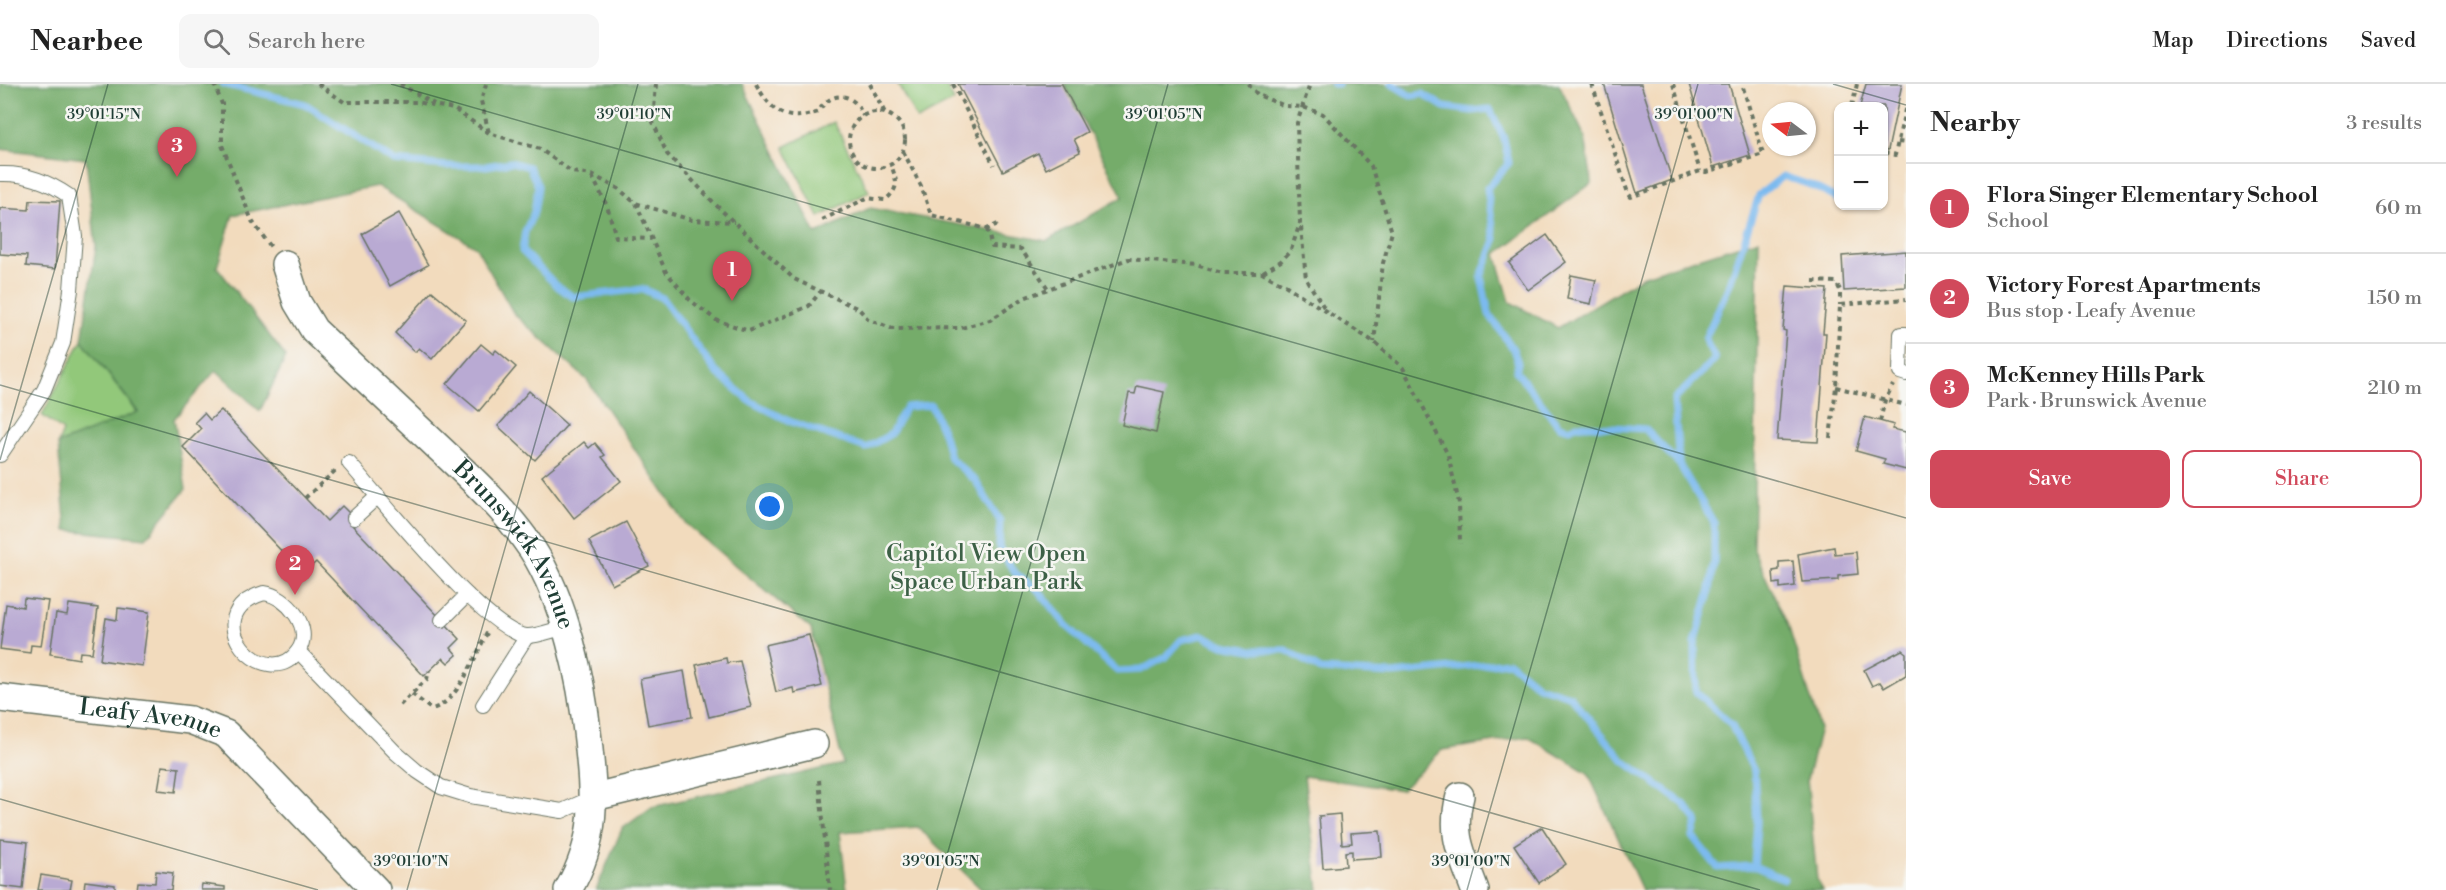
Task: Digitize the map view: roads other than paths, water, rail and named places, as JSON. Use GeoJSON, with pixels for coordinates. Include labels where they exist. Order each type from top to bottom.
{"type":"FeatureCollection","features":[{"type":"Feature","properties":{"kind":"street","name":"Brunswick Avenue"},"geometry":{"type":"LineString","coordinates":[[285,264],[297,302],[314,330],[485,492],[532,550],[544,572],[566,627],[584,705],[594,797],[592,826],[585,855],[568,890]]}},
{"type":"Feature","properties":{"kind":"street","name":"Leafy Avenue"},"geometry":{"type":"LineString","coordinates":[[0,698],[190,720],[226,735],[376,890]]}},
{"type":"Feature","properties":{"kind":"street"},"geometry":{"type":"LineString","coordinates":[[594,797],[814,744]]}},
{"type":"Feature","properties":{"kind":"street"},"geometry":{"type":"LineString","coordinates":[[1460,796],[1456,810],[1456,837],[1474,890]]}},
{"type":"Feature","properties":{"kind":"lane"},"geometry":{"type":"LineString","coordinates":[[0,174],[15,173],[52,184],[69,196],[75,236],[71,290],[63,344],[44,390],[0,455]]}},
{"type":"Feature","properties":{"kind":"lane"},"geometry":{"type":"LineString","coordinates":[[1903,373],[1901,334],[1906,334]]}},
{"type":"Feature","properties":{"kind":"lane"},"geometry":{"type":"LineString","coordinates":[[343,466],[378,496],[467,596],[508,629],[527,636],[566,627]]}},
{"type":"Feature","properties":{"kind":"lane"},"geometry":{"type":"LineString","coordinates":[[354,518],[378,496]]}},
{"type":"Feature","properties":{"kind":"lane"},"geometry":{"type":"LineString","coordinates":[[264,593],[274,594],[300,620],[302,638],[298,651],[288,660],[277,664],[265,664],[254,659],[240,646],[233,635],[233,621],[240,608],[252,597],[264,593]]}},
{"type":"Feature","properties":{"kind":"lane"},"geometry":{"type":"LineString","coordinates":[[442,620],[467,596]]}},
{"type":"Feature","properties":{"kind":"lane"},"geometry":{"type":"LineString","coordinates":[[483,705],[527,636]]}},
{"type":"Feature","properties":{"kind":"lane"},"geometry":{"type":"LineString","coordinates":[[298,651],[395,752],[441,787],[470,796],[562,811],[594,797]]}},
{"type":"Feature","properties":{"kind":"waterway"},"geometry":{"type":"LineString","coordinates":[[223,84],[305,104],[394,161],[447,166],[486,166],[511,162],[529,167],[538,186],[534,212],[525,232],[522,251],[557,286],[573,297],[643,289],[662,298],[716,372],[750,401],[789,421],[866,448],[891,434],[906,407],[931,405],[944,435],[950,458],[975,480],[1000,521],[999,547],[1014,572],[1037,589],[1066,625],[1117,671],[1141,670],[1166,657],[1181,640],[1202,635],[1223,645],[1251,650],[1286,650],[1321,670],[1393,674],[1509,662],[1538,686],[1570,696],[1624,761],[1684,804],[1697,821],[1693,837],[1718,868],[1754,866],[1784,879]]}},
{"type":"Feature","properties":{"kind":"waterway"},"geometry":{"type":"LineString","coordinates":[[1333,84],[1338,84]]}},
{"type":"Feature","properties":{"kind":"waterway"},"geometry":{"type":"LineString","coordinates":[[1392,84],[1411,96],[1423,94],[1444,107],[1472,111],[1490,109],[1504,139],[1509,163],[1487,188],[1495,240],[1481,277],[1489,314],[1513,349],[1518,363],[1516,371],[1559,426],[1570,429],[1577,425],[1645,429],[1679,464],[1714,523],[1714,562],[1710,590],[1695,643],[1696,692],[1731,724],[1754,771],[1757,821],[1754,866]]}},
{"type":"Feature","properties":{"kind":"waterway"},"geometry":{"type":"LineString","coordinates":[[1679,463],[1674,400],[1715,359],[1705,339],[1730,283],[1759,195],[1783,176],[1810,185],[1834,197]]}},
{"type":"Feature","properties":{"kind":"place","name":"McKenney Hills Park"},"geometry":{"type":"Point","coordinates":[177,177]}},
{"type":"Feature","properties":{"kind":"place","name":"Flora Singer Elementary School"},"geometry":{"type":"Point","coordinates":[732,301]}},
{"type":"Feature","properties":{"kind":"place","name":"Victory Forest Apartments"},"geometry":{"type":"Point","coordinates":[295,595]}},
{"type":"Feature","properties":{"kind":"park label","name":"Capitol View Open Space Urban Park"},"geometry":{"type":"Point","coordinates":[986,568]}}]}
